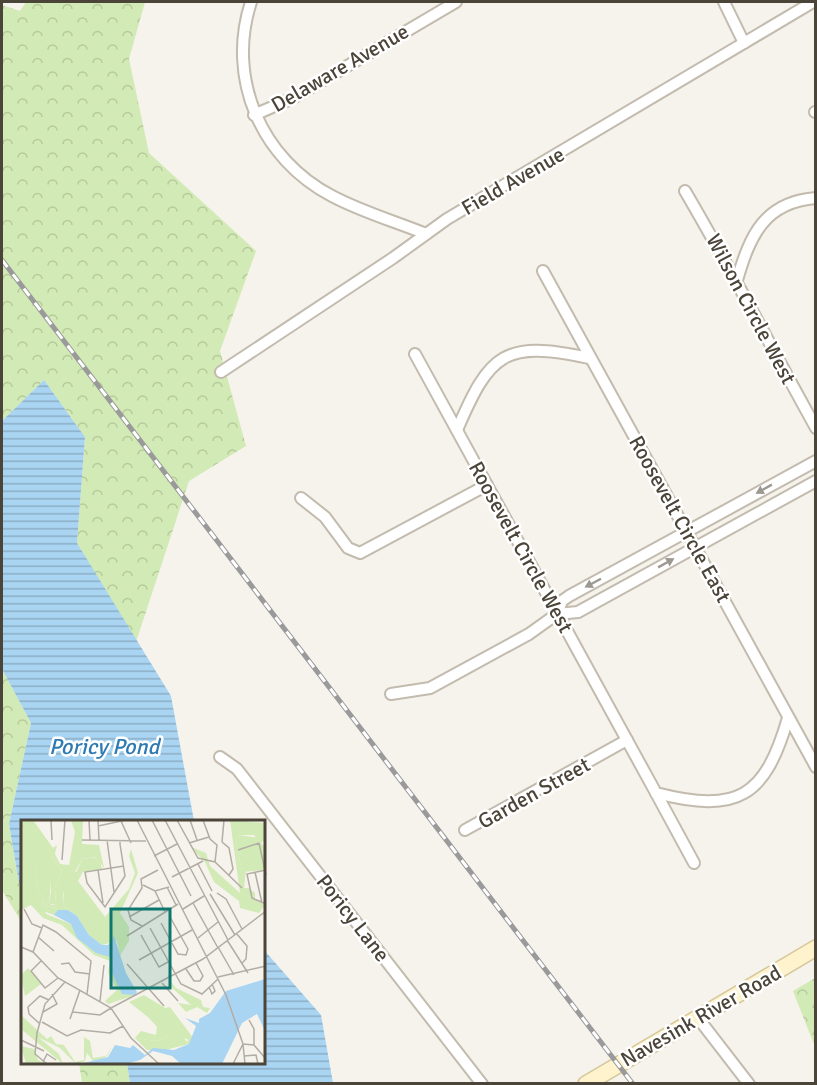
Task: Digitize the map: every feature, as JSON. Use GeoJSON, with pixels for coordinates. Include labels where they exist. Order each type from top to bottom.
{"type":"FeatureCollection","features":[{"type":"Feature","properties":{"kind":"main road","name":"Navesink River Road"},"geometry":{"type":"LineString","coordinates":[[586,1083],[816,948]]}},
{"type":"Feature","properties":{"kind":"street"},"geometry":{"type":"LineString","coordinates":[[251,2],[243,31],[243,71],[254,116],[277,152],[308,182],[362,211],[426,234]]}},
{"type":"Feature","properties":{"kind":"street","name":"Delaware Avenue"},"geometry":{"type":"LineString","coordinates":[[254,116],[293,98],[456,2]]}},
{"type":"Feature","properties":{"kind":"street"},"geometry":{"type":"LineString","coordinates":[[724,2],[744,43]]}},
{"type":"Feature","properties":{"kind":"street","name":"Field Avenue"},"geometry":{"type":"LineString","coordinates":[[221,372],[426,234],[813,2]]}},
{"type":"Feature","properties":{"kind":"street","name":"Wilson Circle West"},"geometry":{"type":"LineString","coordinates":[[685,190],[737,280],[752,312],[816,428]]}},
{"type":"Feature","properties":{"kind":"street"},"geometry":{"type":"LineString","coordinates":[[737,280],[747,245],[769,215],[794,201],[816,198]]}},
{"type":"Feature","properties":{"kind":"street","name":"Roosevelt Circle East"},"geometry":{"type":"LineString","coordinates":[[543,271],[816,767]]}},
{"type":"Feature","properties":{"kind":"street"},"geometry":{"type":"LineString","coordinates":[[456,430],[480,379],[505,358],[533,350],[550,350],[589,358]]}},
{"type":"Feature","properties":{"kind":"street","name":"Roosevelt Circle West"},"geometry":{"type":"LineString","coordinates":[[415,354],[657,793]]}},
{"type":"Feature","properties":{"kind":"street"},"geometry":{"type":"LineString","coordinates":[[391,694],[430,688],[529,634],[557,614],[565,598],[816,461]]}},
{"type":"Feature","properties":{"kind":"street"},"geometry":{"type":"LineString","coordinates":[[557,614],[578,612],[816,481]]}},
{"type":"Feature","properties":{"kind":"street"},"geometry":{"type":"LineString","coordinates":[[301,498],[325,517],[348,548],[360,553],[487,485]]}},
{"type":"Feature","properties":{"kind":"street"},"geometry":{"type":"LineString","coordinates":[[657,793],[690,802],[710,803],[746,792],[771,767],[788,718]]}},
{"type":"Feature","properties":{"kind":"street","name":"Garden Street"},"geometry":{"type":"LineString","coordinates":[[465,830],[627,740]]}},
{"type":"Feature","properties":{"kind":"street","name":"Poricy Lane"},"geometry":{"type":"LineString","coordinates":[[220,757],[237,769],[482,1083]]}},
{"type":"Feature","properties":{"kind":"street"},"geometry":{"type":"LineString","coordinates":[[657,793],[694,863]]}},
{"type":"Feature","properties":{"kind":"street"},"geometry":{"type":"LineString","coordinates":[[698,1018],[749,1083]]}},
{"type":"Feature","properties":{"kind":"green space"},"geometry":{"type":"Polygon","coordinates":[[[26,2],[145,2],[129,59],[149,153],[256,251],[220,351],[246,446],[189,481],[136,642],[77,543],[85,437],[44,380],[2,421],[2,5],[20,11],[26,2]]]}},
{"type":"Feature","properties":{"kind":"green space"},"geometry":{"type":"Polygon","coordinates":[[[2,669],[31,723],[9,824],[21,885],[21,921],[2,890],[2,669]]]}},
{"type":"Feature","properties":{"kind":"green space"},"geometry":{"type":"Polygon","coordinates":[[[815,978],[815,1047],[793,991],[815,978]]]}},
{"type":"Feature","properties":{"kind":"green space"},"geometry":{"type":"Polygon","coordinates":[[[79,1064],[127,1064],[130,1083],[82,1083],[79,1064]]]}},
{"type":"Feature","properties":{"kind":"water","name":"Poricy Pond"},"geometry":{"type":"Polygon","coordinates":[[[44,380],[85,437],[77,543],[171,696],[194,820],[21,820],[21,885],[9,824],[31,723],[2,669],[2,421],[44,380]]]}},
{"type":"Feature","properties":{"kind":"water"},"geometry":{"type":"Polygon","coordinates":[[[266,952],[321,1015],[333,1083],[130,1083],[127,1064],[266,1064],[266,952]]]}},
{"type":"Feature","properties":{"kind":"railway"},"geometry":{"type":"LineString","coordinates":[[2,260],[633,1084]]}}]}
